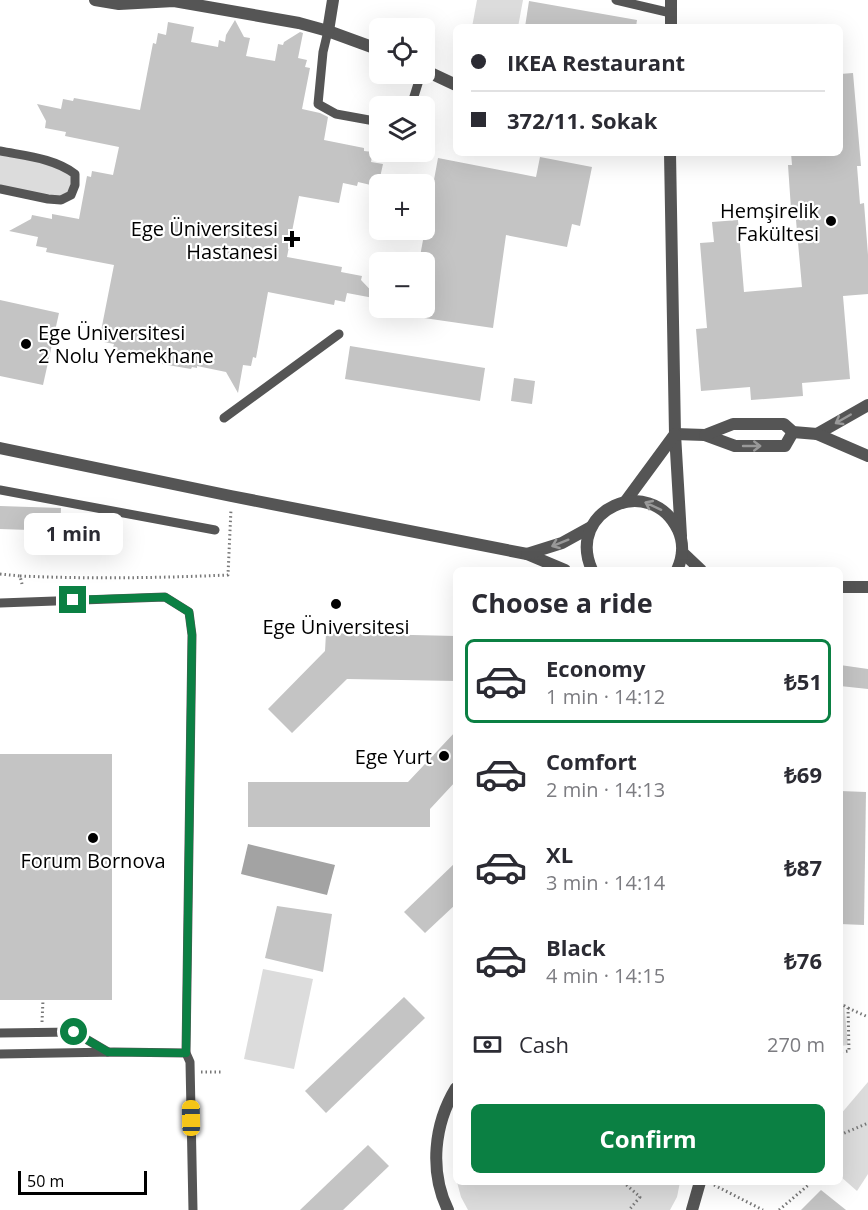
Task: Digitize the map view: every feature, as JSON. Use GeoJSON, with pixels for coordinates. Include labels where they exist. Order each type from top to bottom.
{"type":"FeatureCollection","features":[{"type":"Feature","properties":{"kind":"street"},"geometry":{"type":"LineString","coordinates":[[95,0],[119,4],[174,1],[299,23],[369,45]]}},
{"type":"Feature","properties":{"kind":"street"},"geometry":{"type":"LineString","coordinates":[[328,31],[333,0]]}},
{"type":"Feature","properties":{"kind":"street"},"geometry":{"type":"LineString","coordinates":[[671,0],[671,24]]}},
{"type":"Feature","properties":{"kind":"street"},"geometry":{"type":"LineString","coordinates":[[435,75],[453,84]]}},
{"type":"Feature","properties":{"kind":"street"},"geometry":{"type":"LineString","coordinates":[[670,156],[675,434],[682,552],[678,567]]}},
{"type":"Feature","properties":{"kind":"street"},"geometry":{"type":"LineString","coordinates":[[817,434],[868,405]]}},
{"type":"Feature","properties":{"kind":"street"},"geometry":{"type":"LineString","coordinates":[[705,435],[733,424],[784,424],[793,432],[817,434],[868,456]]}},
{"type":"Feature","properties":{"kind":"street"},"geometry":{"type":"LineString","coordinates":[[675,434],[705,435],[735,446],[785,446],[793,432]]}},
{"type":"Feature","properties":{"kind":"street"},"geometry":{"type":"LineString","coordinates":[[625,502],[675,434]]}},
{"type":"Feature","properties":{"kind":"street"},"geometry":{"type":"LineString","coordinates":[[0,448],[527,554],[558,567]]}},
{"type":"Feature","properties":{"kind":"street"},"geometry":{"type":"LineString","coordinates":[[590,567],[587,560],[586,543],[591,527],[599,516],[612,506],[625,502],[645,502],[661,509],[674,521],[681,536]]}},
{"type":"Feature","properties":{"kind":"street"},"geometry":{"type":"LineString","coordinates":[[527,554],[562,543],[591,527]]}},
{"type":"Feature","properties":{"kind":"street"},"geometry":{"type":"LineString","coordinates":[[682,552],[698,567]]}},
{"type":"Feature","properties":{"kind":"street"},"geometry":{"type":"LineString","coordinates":[[843,588],[868,587]]}},
{"type":"Feature","properties":{"kind":"street"},"geometry":{"type":"LineString","coordinates":[[448,1210],[443,1201],[436,1168],[438,1135],[447,1103],[453,1093]]}},
{"type":"Feature","properties":{"kind":"street"},"geometry":{"type":"LineString","coordinates":[[692,1210],[699,1185]]}},
{"type":"Feature","properties":{"kind":"lane"},"geometry":{"type":"LineString","coordinates":[[616,0],[671,13]]}},
{"type":"Feature","properties":{"kind":"lane"},"geometry":{"type":"LineString","coordinates":[[328,31],[323,52],[318,104],[336,114],[369,120]]}},
{"type":"Feature","properties":{"kind":"lane"},"geometry":{"type":"LineString","coordinates":[[0,151],[52,162],[67,168],[75,174],[75,185],[71,195],[61,200],[0,189]]}},
{"type":"Feature","properties":{"kind":"lane"},"geometry":{"type":"LineString","coordinates":[[224,418],[339,334]]}},
{"type":"Feature","properties":{"kind":"lane"},"geometry":{"type":"LineString","coordinates":[[0,490],[215,530]]}},
{"type":"Feature","properties":{"kind":"lane"},"geometry":{"type":"LineString","coordinates":[[0,603],[165,597],[189,612],[192,635],[186,1053],[190,1062],[193,1210]]}},
{"type":"Feature","properties":{"kind":"lane"},"geometry":{"type":"LineString","coordinates":[[0,1033],[74,1032],[108,1052]]}},
{"type":"Feature","properties":{"kind":"lane"},"geometry":{"type":"LineString","coordinates":[[0,1054],[186,1053]]}},
{"type":"Feature","properties":{"kind":"path"},"geometry":{"type":"LineString","coordinates":[[0,574],[69,578],[228,575],[231,496]]}},
{"type":"Feature","properties":{"kind":"path"},"geometry":{"type":"LineString","coordinates":[[20,576],[22,584]]}},
{"type":"Feature","properties":{"kind":"path"},"geometry":{"type":"LineString","coordinates":[[42,1023],[43,1000]]}},
{"type":"Feature","properties":{"kind":"path"},"geometry":{"type":"LineString","coordinates":[[843,1005],[868,1017]]}},
{"type":"Feature","properties":{"kind":"path"},"geometry":{"type":"LineString","coordinates":[[843,1052],[849,1052],[848,1008]]}},
{"type":"Feature","properties":{"kind":"path"},"geometry":{"type":"LineString","coordinates":[[190,1072],[221,1072]]}},
{"type":"Feature","properties":{"kind":"path"},"geometry":{"type":"LineString","coordinates":[[843,1135],[868,1123]]}},
{"type":"Feature","properties":{"kind":"path"},"geometry":{"type":"LineString","coordinates":[[626,1185],[640,1197],[629,1210]]}},
{"type":"Feature","properties":{"kind":"path"},"geometry":{"type":"LineString","coordinates":[[715,1185],[763,1210]]}},
{"type":"Feature","properties":{"kind":"path"},"geometry":{"type":"LineString","coordinates":[[779,1210],[808,1185]]}},
{"type":"Feature","properties":{"kind":"shaded area"},"geometry":{"type":"Polygon","coordinates":[[[477,0],[523,0],[519,24],[473,24],[477,0]]]}},
{"type":"Feature","properties":{"kind":"shaded area"},"geometry":{"type":"Polygon","coordinates":[[[0,151],[67,168],[75,185],[61,200],[0,189],[0,151]]]}},
{"type":"Feature","properties":{"kind":"shaded area"},"geometry":{"type":"Polygon","coordinates":[[[248,844],[335,865],[327,895],[241,874],[248,844]]]}},
{"type":"Feature","properties":{"kind":"shaded area"},"geometry":{"type":"Polygon","coordinates":[[[263,969],[313,979],[294,1069],[244,1059],[263,969]]]}},
{"type":"Feature","properties":{"kind":"shaded area"},"geometry":{"type":"Polygon","coordinates":[[[843,1004],[844,1004],[848,1045],[843,1046],[843,1004]]]}},
{"type":"Feature","properties":{"kind":"shaded area"},"geometry":{"type":"Polygon","coordinates":[[[868,1082],[868,1174],[857,1191],[843,1179],[843,1111],[868,1082]]]}},
{"type":"Feature","properties":{"kind":"shaded area"},"geometry":{"type":"Polygon","coordinates":[[[458,1185],[679,1185],[677,1197],[670,1210],[468,1210],[458,1185]]]}},
{"type":"Feature","properties":{"kind":"building"},"geometry":{"type":"Polygon","coordinates":[[[529,1],[637,20],[636,24],[525,24],[529,1]]]}},
{"type":"Feature","properties":{"kind":"building"},"geometry":{"type":"Polygon","coordinates":[[[235,20],[244,37],[250,38],[246,56],[275,61],[278,44],[283,45],[300,32],[303,33],[298,58],[307,60],[305,67],[310,68],[302,109],[328,117],[324,140],[364,148],[364,151],[369,152],[369,162],[383,164],[381,174],[369,174],[369,185],[358,182],[357,186],[343,183],[339,203],[299,196],[287,257],[342,267],[341,272],[362,276],[361,280],[369,288],[369,297],[347,293],[345,302],[335,300],[334,305],[268,292],[256,358],[253,357],[251,366],[243,365],[238,393],[226,372],[197,366],[191,369],[162,364],[163,360],[112,351],[114,344],[104,342],[105,332],[101,331],[114,265],[46,252],[47,248],[36,246],[38,237],[9,231],[31,219],[32,215],[52,219],[52,214],[79,219],[87,176],[91,177],[92,171],[113,175],[119,147],[65,136],[66,132],[45,128],[46,121],[37,104],[61,109],[63,99],[73,101],[74,98],[140,110],[153,43],[156,44],[158,33],[166,35],[168,22],[194,27],[191,42],[218,47],[219,40],[225,42],[226,35],[235,20]]]}},
{"type":"Feature","properties":{"kind":"building","name":"Hemşirelik Fakültesi"},"geometry":{"type":"Polygon","coordinates":[[[853,73],[861,166],[857,166],[860,204],[864,203],[868,255],[868,294],[843,296],[850,379],[802,383],[803,396],[751,400],[750,387],[701,391],[696,329],[707,328],[700,243],[714,242],[712,222],[738,220],[744,292],[802,287],[795,209],[791,209],[788,165],[792,165],[791,156],[843,156],[843,74],[853,73]]]}},
{"type":"Feature","properties":{"kind":"building"},"geometry":{"type":"Polygon","coordinates":[[[540,157],[592,167],[580,226],[572,224],[567,247],[506,235],[493,328],[424,318],[435,318],[435,252],[421,252],[423,240],[435,240],[435,174],[438,158],[536,177],[540,157]]]}},
{"type":"Feature","properties":{"kind":"building","name":"Ege Üniversitesi 2 Nolu Yemekhane"},"geometry":{"type":"Polygon","coordinates":[[[0,300],[59,313],[43,385],[0,376],[0,300]]]}},
{"type":"Feature","properties":{"kind":"building"},"geometry":{"type":"Polygon","coordinates":[[[350,346],[485,368],[480,401],[345,379],[350,346]]]}},
{"type":"Feature","properties":{"kind":"building"},"geometry":{"type":"Polygon","coordinates":[[[514,378],[535,381],[532,404],[511,401],[514,378]]]}},
{"type":"Feature","properties":{"kind":"building"},"geometry":{"type":"Polygon","coordinates":[[[0,506],[61,508],[60,531],[0,529],[0,506]]]}},
{"type":"Feature","properties":{"kind":"building","name":"Ege Yurt"},"geometry":{"type":"Polygon","coordinates":[[[326,633],[453,636],[453,681],[347,679],[292,733],[268,709],[325,651],[326,633]]]}},
{"type":"Feature","properties":{"kind":"building"},"geometry":{"type":"Polygon","coordinates":[[[843,665],[868,669],[868,689],[843,686],[843,665]]]}},
{"type":"Feature","properties":{"kind":"building","name":"Ege Yurt"},"geometry":{"type":"Polygon","coordinates":[[[453,734],[453,784],[430,809],[430,827],[248,827],[248,782],[408,782],[453,734]]]}},
{"type":"Feature","properties":{"kind":"building"},"geometry":{"type":"Polygon","coordinates":[[[0,754],[112,754],[112,1000],[0,1000],[0,754]]]}},
{"type":"Feature","properties":{"kind":"building"},"geometry":{"type":"Polygon","coordinates":[[[843,791],[866,792],[864,925],[843,924],[843,791]]]}},
{"type":"Feature","properties":{"kind":"building"},"geometry":{"type":"Polygon","coordinates":[[[453,865],[453,907],[425,933],[404,912],[453,865]]]}},
{"type":"Feature","properties":{"kind":"building"},"geometry":{"type":"Polygon","coordinates":[[[277,906],[332,914],[323,972],[265,958],[277,906]]]}},
{"type":"Feature","properties":{"kind":"building"},"geometry":{"type":"Polygon","coordinates":[[[404,997],[425,1018],[326,1113],[305,1091],[404,997]]]}},
{"type":"Feature","properties":{"kind":"building"},"geometry":{"type":"Polygon","coordinates":[[[368,1145],[389,1166],[343,1210],[300,1210],[368,1145]]]}},
{"type":"Feature","properties":{"kind":"building"},"geometry":{"type":"Polygon","coordinates":[[[821,1190],[846,1210],[801,1210],[821,1190]]]}},
{"type":"Feature","properties":{"kind":"place","name":"Hemşirelik Fakültesi"},"geometry":{"type":"Point","coordinates":[831,221]}},
{"type":"Feature","properties":{"kind":"place","name":"Ege Üniversitesi Hastanesi"},"geometry":{"type":"Point","coordinates":[292,239]}},
{"type":"Feature","properties":{"kind":"place","name":"Ege Üniversitesi 2 Nolu Yemekhane"},"geometry":{"type":"Point","coordinates":[26,344]}},
{"type":"Feature","properties":{"kind":"place","name":"Ege Üniversitesi"},"geometry":{"type":"Point","coordinates":[336,604]}},
{"type":"Feature","properties":{"kind":"place","name":"Ege Yurt"},"geometry":{"type":"Point","coordinates":[444,756]}},
{"type":"Feature","properties":{"kind":"place","name":"Forum Bornova"},"geometry":{"type":"Point","coordinates":[93,838]}},
{"type":"Feature","properties":{"kind":"route"},"geometry":{"type":"LineString","coordinates":[[73,600],[165,597],[189,612],[192,635],[186,1053],[108,1052],[74,1032]]}}]}
